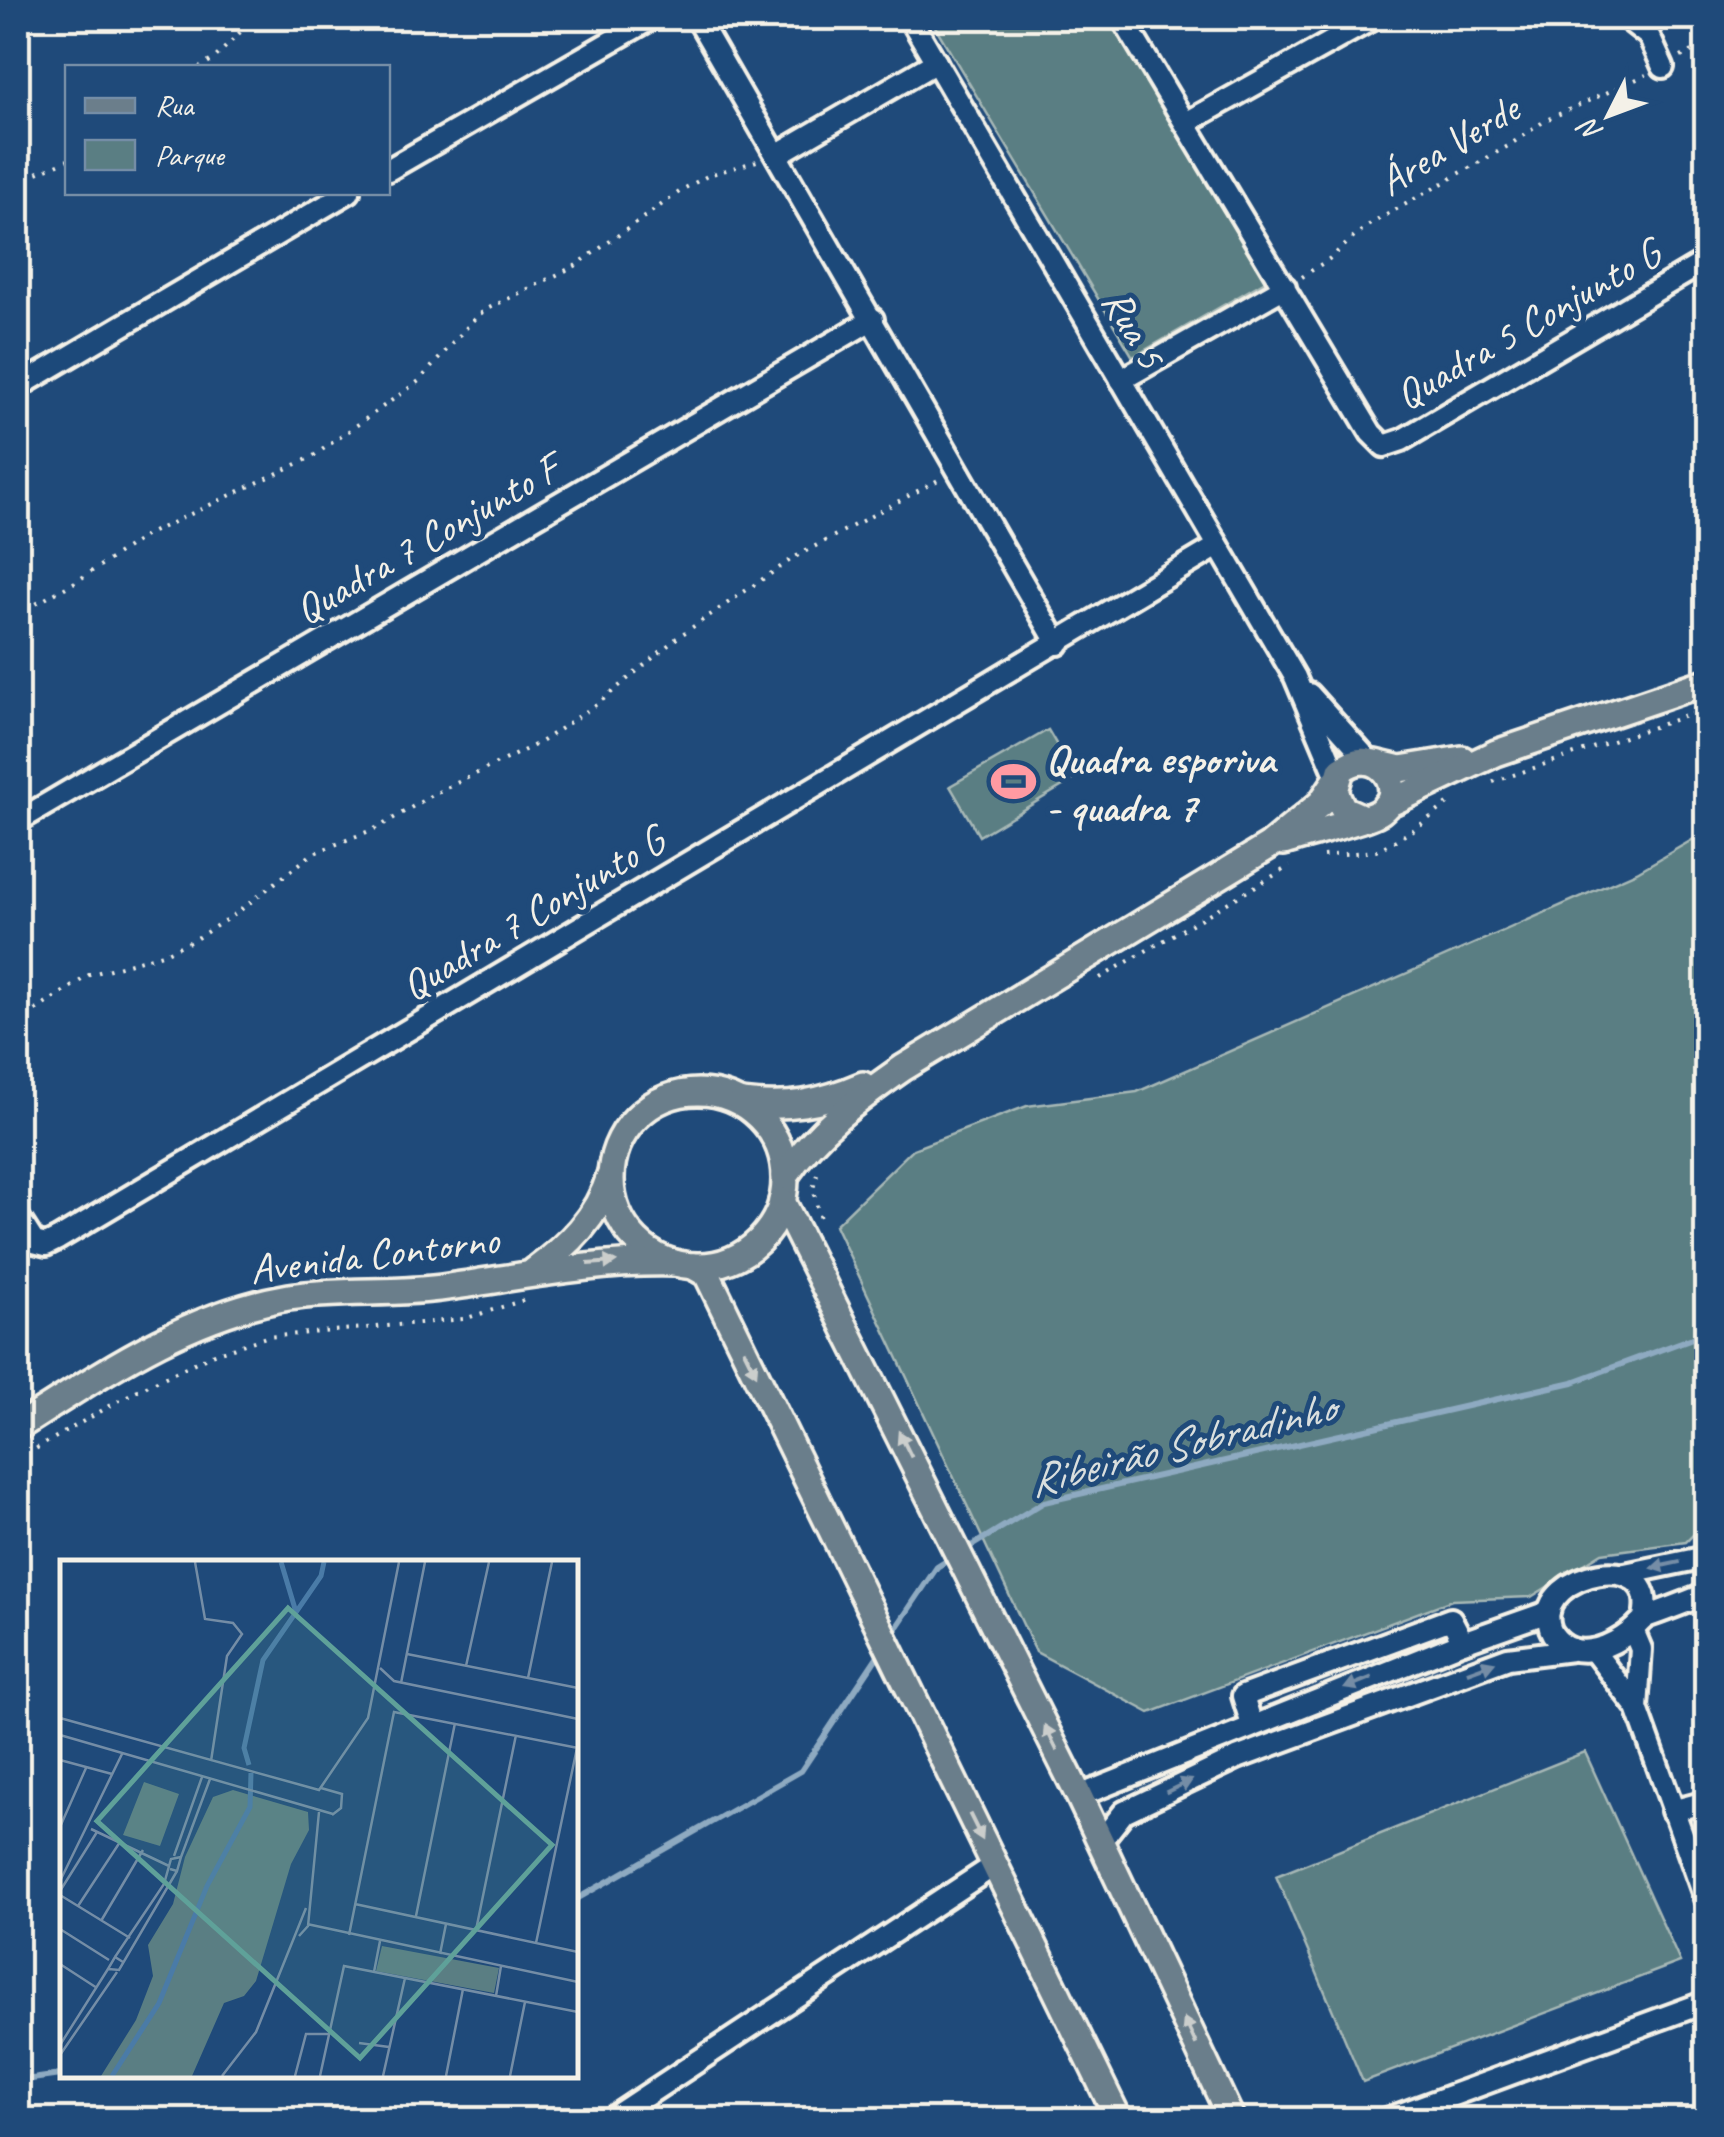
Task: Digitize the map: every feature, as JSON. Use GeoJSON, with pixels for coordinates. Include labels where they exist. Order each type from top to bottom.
{"type":"FeatureCollection","features":[{"type":"Feature","properties":{"kind":"main road"},"geometry":{"type":"LineString","coordinates":[[1270,846],[1370,816],[1496,753],[1706,682]]}},
{"type":"Feature","properties":{"kind":"main road"},"geometry":{"type":"LineString","coordinates":[[903,1068],[813,1104],[773,1107],[742,1104],[714,1093],[684,1092],[656,1102],[633,1120],[617,1144],[610,1173],[614,1202],[627,1229],[648,1250],[691,1268],[740,1256],[759,1242],[774,1223],[784,1188],[804,1147],[846,1108],[903,1068],[1270,846],[1320,802],[1354,762],[1400,769],[1496,753]]}},
{"type":"Feature","properties":{"kind":"main road"},"geometry":{"type":"LineString","coordinates":[[1372,762],[1388,777],[1390,796],[1386,805]]}},
{"type":"Feature","properties":{"kind":"main road"},"geometry":{"type":"LineString","coordinates":[[1336,779],[1334,791],[1343,809],[1361,817]]}},
{"type":"Feature","properties":{"kind":"main road"},"geometry":{"type":"LineString","coordinates":[[742,1104],[764,1122],[779,1147],[784,1188],[800,1230],[1101,1840],[1232,2120]]}},
{"type":"Feature","properties":{"kind":"main road","name":"Avenida Contorno"},"geometry":{"type":"LineString","coordinates":[[533,1285],[589,1221],[604,1195],[610,1173]]}},
{"type":"Feature","properties":{"kind":"main road","name":"Avenida Contorno"},"geometry":{"type":"LineString","coordinates":[[23,1419],[172,1334],[237,1310],[292,1297],[533,1285],[602,1263],[691,1268]]}},
{"type":"Feature","properties":{"kind":"main road"},"geometry":{"type":"LineString","coordinates":[[691,1268],[871,1610],[1118,2120]]}},
{"type":"Feature","properties":{"kind":"street"},"geometry":{"type":"LineString","coordinates":[[390,169],[652,18]]}},
{"type":"Feature","properties":{"kind":"street"},"geometry":{"type":"LineString","coordinates":[[697,18],[1058,644]]}},
{"type":"Feature","properties":{"kind":"street","name":"Rua 5"},"geometry":{"type":"LineString","coordinates":[[910,18],[1295,677],[1336,779]]}},
{"type":"Feature","properties":{"kind":"street"},"geometry":{"type":"LineString","coordinates":[[1121,380],[1285,287],[1122,18]]}},
{"type":"Feature","properties":{"kind":"street"},"geometry":{"type":"LineString","coordinates":[[1186,123],[1374,18]]}},
{"type":"Feature","properties":{"kind":"street"},"geometry":{"type":"LineString","coordinates":[[1626,18],[1649,36],[1663,67]]}},
{"type":"Feature","properties":{"kind":"street"},"geometry":{"type":"LineString","coordinates":[[778,154],[936,62]]}},
{"type":"Feature","properties":{"kind":"street"},"geometry":{"type":"LineString","coordinates":[[18,386],[344,195]]}},
{"type":"Feature","properties":{"kind":"street","name":"Quadra 5 Conjunto G"},"geometry":{"type":"LineString","coordinates":[[1285,287],[1371,433],[1384,446],[1419,430],[1706,261]]}},
{"type":"Feature","properties":{"kind":"street","name":"Quadra 7 Conjunto F"},"geometry":{"type":"LineString","coordinates":[[18,821],[873,319]]}},
{"type":"Feature","properties":{"kind":"street","name":"Quadra 7 Conjunto G"},"geometry":{"type":"LineString","coordinates":[[18,1217],[34,1242],[46,1245],[1218,546]]}},
{"type":"Feature","properties":{"kind":"street","name":"Rua 5"},"geometry":{"type":"LineString","coordinates":[[1295,677],[1372,762]]}},
{"type":"Feature","properties":{"kind":"street"},"geometry":{"type":"LineString","coordinates":[[1570,1650],[1555,1638],[1548,1612],[1555,1598],[1575,1582],[1598,1574],[1625,1574],[1706,1557]]}},
{"type":"Feature","properties":{"kind":"street"},"geometry":{"type":"LineString","coordinates":[[1625,1574],[1635,1581],[1646,1606],[1639,1623],[1637,1708]]}},
{"type":"Feature","properties":{"kind":"street"},"geometry":{"type":"LineString","coordinates":[[1101,1840],[1124,1812],[1237,1758],[1508,1658],[1594,1650],[1613,1643],[1639,1623],[1706,1594]]}},
{"type":"Feature","properties":{"kind":"street"},"geometry":{"type":"LineString","coordinates":[[1079,1796],[1462,1642],[1548,1612]]}},
{"type":"Feature","properties":{"kind":"street"},"geometry":{"type":"LineString","coordinates":[[1252,1725],[1243,1696],[1451,1619],[1462,1642]]}},
{"type":"Feature","properties":{"kind":"street"},"geometry":{"type":"LineString","coordinates":[[1594,1650],[1637,1708],[1706,1901]]}},
{"type":"Feature","properties":{"kind":"street"},"geometry":{"type":"LineString","coordinates":[[1672,1811],[1706,1802]]}},
{"type":"Feature","properties":{"kind":"street"},"geometry":{"type":"LineString","coordinates":[[609,2120],[995,1865]]}},
{"type":"Feature","properties":{"kind":"street"},"geometry":{"type":"LineString","coordinates":[[1386,2120],[1706,2002]]}},
{"type":"Feature","properties":{"kind":"path"},"geometry":{"type":"LineString","coordinates":[[204,65],[254,18]]}},
{"type":"Feature","properties":{"kind":"path","name":"Área Verde"},"geometry":{"type":"LineString","coordinates":[[1285,287],[1329,259],[1367,226],[1546,120],[1706,44]]}},
{"type":"Feature","properties":{"kind":"path"},"geometry":{"type":"LineString","coordinates":[[18,614],[148,534],[312,457],[419,381],[476,317],[500,301],[575,266],[685,188],[709,175],[778,154]]}},
{"type":"Feature","properties":{"kind":"path"},"geometry":{"type":"LineString","coordinates":[[18,181],[65,161]]}},
{"type":"Feature","properties":{"kind":"path"},"geometry":{"type":"LineString","coordinates":[[18,1022],[90,975],[148,959],[194,940],[238,912],[312,854],[379,827],[432,795],[540,743],[600,702],[678,637],[795,557],[956,470]]}},
{"type":"Feature","properties":{"kind":"path"},"geometry":{"type":"LineString","coordinates":[[1482,785],[1706,709]]}},
{"type":"Feature","properties":{"kind":"path"},"geometry":{"type":"LineString","coordinates":[[1318,857],[1376,851],[1412,831],[1464,792]]}},
{"type":"Feature","properties":{"kind":"path"},"geometry":{"type":"LineString","coordinates":[[1101,977],[1288,866],[1303,862]]}},
{"type":"Feature","properties":{"kind":"path"},"geometry":{"type":"LineString","coordinates":[[691,1268],[728,1270],[788,1230],[821,1224],[813,1189],[819,1165]]}},
{"type":"Feature","properties":{"kind":"path"},"geometry":{"type":"LineString","coordinates":[[18,1460],[136,1391],[211,1355],[266,1337],[464,1319],[533,1285]]}},
{"type":"Feature","properties":{"kind":"green space"},"geometry":{"type":"Polygon","coordinates":[[[930,18],[1109,18],[1267,280],[1133,357],[930,18]]]}},
{"type":"Feature","properties":{"kind":"green space","name":"Quadra esporiva - quadra 7"},"geometry":{"type":"Polygon","coordinates":[[[1048,730],[1076,778],[979,836],[950,786],[1048,730]]]}},
{"type":"Feature","properties":{"kind":"green space"},"geometry":{"type":"Polygon","coordinates":[[[1706,832],[1706,1522],[1686,1542],[1602,1553],[1531,1597],[1452,1600],[1150,1713],[1036,1652],[835,1225],[913,1149],[1027,1106],[1137,1092],[1637,872],[1706,832]]]}},
{"type":"Feature","properties":{"kind":"green space"},"geometry":{"type":"Polygon","coordinates":[[[1585,1752],[1680,1962],[1363,2082],[1276,1876],[1585,1752]]]}},
{"type":"Feature","properties":{"kind":"waterway","name":"Ribeirão Sobradinho"},"geometry":{"type":"LineString","coordinates":[[963,1551],[1044,1502],[1573,1382],[1706,1333]]}},
{"type":"Feature","properties":{"kind":"waterway","name":"Ribeirão Sobradinho"},"geometry":{"type":"LineString","coordinates":[[890,1637],[937,1567],[953,1557]]}},
{"type":"Feature","properties":{"kind":"waterway","name":"Ribeirão Sobradinho"},"geometry":{"type":"LineString","coordinates":[[578,1898],[801,1771],[881,1651]]}},
{"type":"Feature","properties":{"kind":"waterway","name":"Ribeirão Sobradinho"},"geometry":{"type":"LineString","coordinates":[[18,2081],[60,2075]]}},
{"type":"Feature","properties":{"kind":"place","name":"Quadra esporiva - quadra 7"},"geometry":{"type":"Point","coordinates":[1013,782]}}]}
